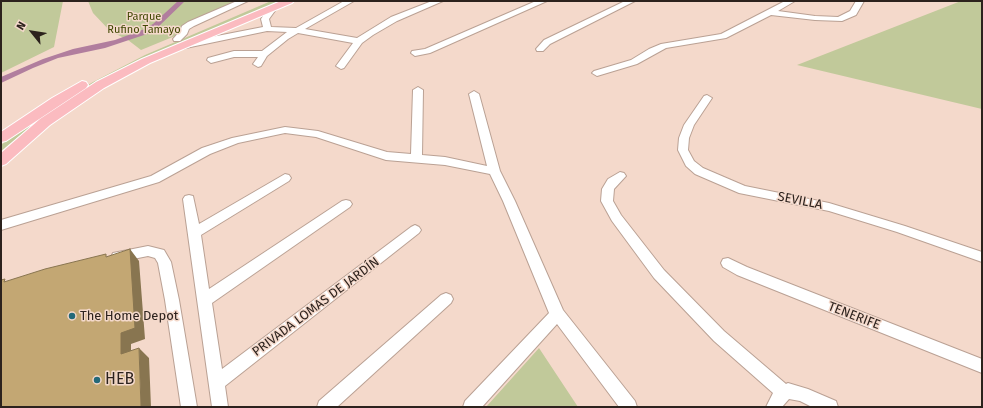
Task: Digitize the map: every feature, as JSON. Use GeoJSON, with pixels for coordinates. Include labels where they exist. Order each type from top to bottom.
{"type":"FeatureCollection","features":[{"type":"Feature","properties":{"kind":"main road"},"geometry":{"type":"LineString","coordinates":[[1,138],[56,100],[127,61],[178,43],[269,4],[289,1]]}},
{"type":"Feature","properties":{"kind":"main road"},"geometry":{"type":"LineString","coordinates":[[1,161],[28,135],[79,98],[178,43]]}},
{"type":"Feature","properties":{"kind":"street"},"geometry":{"type":"LineString","coordinates":[[178,43],[185,28],[191,24],[244,1]]}},
{"type":"Feature","properties":{"kind":"street"},"geometry":{"type":"LineString","coordinates":[[258,64],[264,54],[277,43],[296,30],[350,1]]}},
{"type":"Feature","properties":{"kind":"street"},"geometry":{"type":"LineString","coordinates":[[341,66],[359,41],[394,19],[439,1]]}},
{"type":"Feature","properties":{"kind":"street"},"geometry":{"type":"LineString","coordinates":[[415,53],[427,51],[543,1]]}},
{"type":"Feature","properties":{"kind":"street"},"geometry":{"type":"LineString","coordinates":[[540,49],[547,42],[631,1]]}},
{"type":"Feature","properties":{"kind":"street"},"geometry":{"type":"LineString","coordinates":[[597,73],[634,62],[652,51],[664,46],[723,36],[791,1]]}},
{"type":"Feature","properties":{"kind":"street"},"geometry":{"type":"LineString","coordinates":[[770,12],[815,18],[839,19],[853,14],[860,1]]}},
{"type":"Feature","properties":{"kind":"street"},"geometry":{"type":"LineString","coordinates":[[267,29],[265,19],[269,4]]}},
{"type":"Feature","properties":{"kind":"street"},"geometry":{"type":"LineString","coordinates":[[178,43],[267,29],[296,30],[359,41]]}},
{"type":"Feature","properties":{"kind":"street"},"geometry":{"type":"LineString","coordinates":[[211,60],[234,54],[264,54]]}},
{"type":"Feature","properties":{"kind":"street"},"geometry":{"type":"LineString","coordinates":[[416,158],[418,90]]}},
{"type":"Feature","properties":{"kind":"street"},"geometry":{"type":"LineString","coordinates":[[474,94],[494,171],[509,201],[557,314],[629,407]]}},
{"type":"Feature","properties":{"kind":"street","name":"SEVILLA"},"geometry":{"type":"LineString","coordinates":[[707,98],[689,126],[684,138],[683,150],[690,164],[699,171],[743,190],[829,207],[982,257]]}},
{"type":"Feature","properties":{"kind":"street"},"geometry":{"type":"LineString","coordinates":[[3,224],[155,179],[206,151],[236,140],[274,132],[300,131],[318,134],[386,156],[445,161],[494,171]]}},
{"type":"Feature","properties":{"kind":"street"},"geometry":{"type":"LineString","coordinates":[[620,176],[612,182],[608,189],[607,201],[616,218],[665,279],[719,336],[784,393]]}},
{"type":"Feature","properties":{"kind":"street"},"geometry":{"type":"LineString","coordinates":[[194,233],[285,178]]}},
{"type":"Feature","properties":{"kind":"street"},"geometry":{"type":"LineString","coordinates":[[189,199],[220,407]]}},
{"type":"Feature","properties":{"kind":"street"},"geometry":{"type":"LineString","coordinates":[[203,301],[346,204]]}},
{"type":"Feature","properties":{"kind":"street","name":"PRIVADA LOMAS DE JARDÍN"},"geometry":{"type":"LineString","coordinates":[[216,383],[415,230]]}},
{"type":"Feature","properties":{"kind":"street"},"geometry":{"type":"LineString","coordinates":[[102,262],[148,251],[159,254],[162,257],[172,300],[189,407]]}},
{"type":"Feature","properties":{"kind":"street","name":"TENERIFE"},"geometry":{"type":"LineString","coordinates":[[728,263],[742,272],[982,366]]}},
{"type":"Feature","properties":{"kind":"street"},"geometry":{"type":"LineString","coordinates":[[325,407],[446,299]]}},
{"type":"Feature","properties":{"kind":"street"},"geometry":{"type":"LineString","coordinates":[[471,407],[557,314]]}},
{"type":"Feature","properties":{"kind":"street"},"geometry":{"type":"LineString","coordinates":[[774,407],[778,399],[784,393],[795,391],[830,407]]}},
{"type":"Feature","properties":{"kind":"green space"},"geometry":{"type":"Polygon","coordinates":[[[1,1],[63,1],[54,47],[1,73],[1,1]]]}},
{"type":"Feature","properties":{"kind":"green space","name":"Parque Rufino Tamayo"},"geometry":{"type":"Polygon","coordinates":[[[88,1],[241,1],[200,19],[180,34],[141,50],[128,40],[110,31],[93,13],[88,1]]]}},
{"type":"Feature","properties":{"kind":"green space"},"geometry":{"type":"Polygon","coordinates":[[[271,1],[280,1],[148,57],[96,83],[39,120],[1,151],[1,145],[53,106],[93,82],[145,55],[271,1]]]}},
{"type":"Feature","properties":{"kind":"green space"},"geometry":{"type":"Polygon","coordinates":[[[961,1],[982,1],[982,109],[797,65],[961,1]]]}},
{"type":"Feature","properties":{"kind":"green space"},"geometry":{"type":"Polygon","coordinates":[[[539,348],[578,407],[486,407],[539,348]]]}},
{"type":"Feature","properties":{"kind":"shaded area"},"geometry":{"type":"Polygon","coordinates":[[[178,1],[185,1],[157,28],[147,34],[105,48],[58,58],[1,83],[1,77],[43,59],[73,49],[115,40],[142,30],[153,24],[178,1]]]}},
{"type":"Feature","properties":{"kind":"building","name":"The Home Depot"},"geometry":{"type":"Polygon","coordinates":[[[130,249],[135,328],[121,333],[121,354],[139,348],[141,407],[1,407],[1,280],[5,279],[4,282],[45,269],[106,254],[106,257],[130,249]]]}},
{"type":"Feature","properties":{"kind":"place","name":"The Home Depot"},"geometry":{"type":"Point","coordinates":[72,316]}},
{"type":"Feature","properties":{"kind":"place","name":"HEB"},"geometry":{"type":"Point","coordinates":[97,380]}}]}
